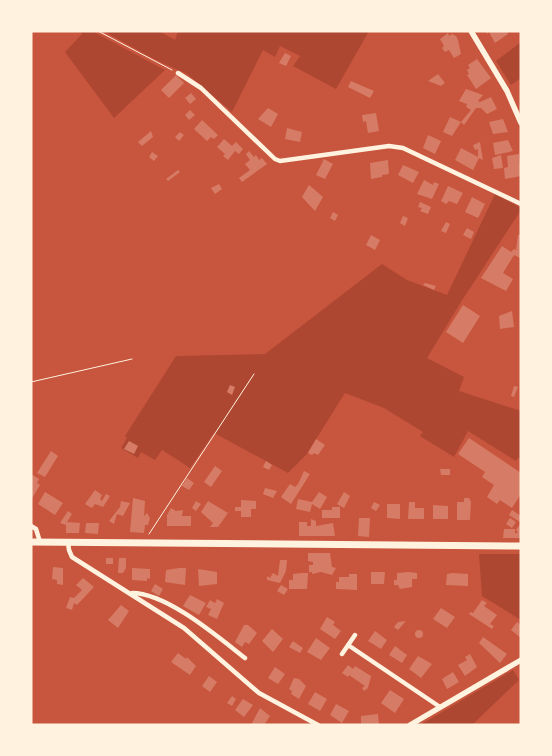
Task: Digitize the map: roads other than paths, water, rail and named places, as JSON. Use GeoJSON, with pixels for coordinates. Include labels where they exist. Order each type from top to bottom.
{"type":"FeatureCollection","features":[{"type":"Feature","properties":{"kind":"main road"},"geometry":{"type":"LineString","coordinates":[[31,542],[521,546]]}},
{"type":"Feature","properties":{"kind":"street"},"geometry":{"type":"LineString","coordinates":[[471,31],[507,91],[521,124]]}},
{"type":"Feature","properties":{"kind":"street"},"geometry":{"type":"LineString","coordinates":[[178,73],[207,93],[275,159],[280,160],[389,146],[403,148],[521,204]]}},
{"type":"Feature","properties":{"kind":"street"},"geometry":{"type":"LineString","coordinates":[[31,526],[36,529],[40,542]]}},
{"type":"Feature","properties":{"kind":"street"},"geometry":{"type":"LineString","coordinates":[[68,542],[72,556],[184,628],[259,693],[318,725]]}},
{"type":"Feature","properties":{"kind":"street"},"geometry":{"type":"LineString","coordinates":[[131,593],[163,601],[202,625],[245,658]]}},
{"type":"Feature","properties":{"kind":"street"},"geometry":{"type":"LineString","coordinates":[[342,654],[355,635]]}},
{"type":"Feature","properties":{"kind":"street"},"geometry":{"type":"LineString","coordinates":[[348,645],[440,707]]}},
{"type":"Feature","properties":{"kind":"street"},"geometry":{"type":"LineString","coordinates":[[410,725],[521,660]]}}]}
